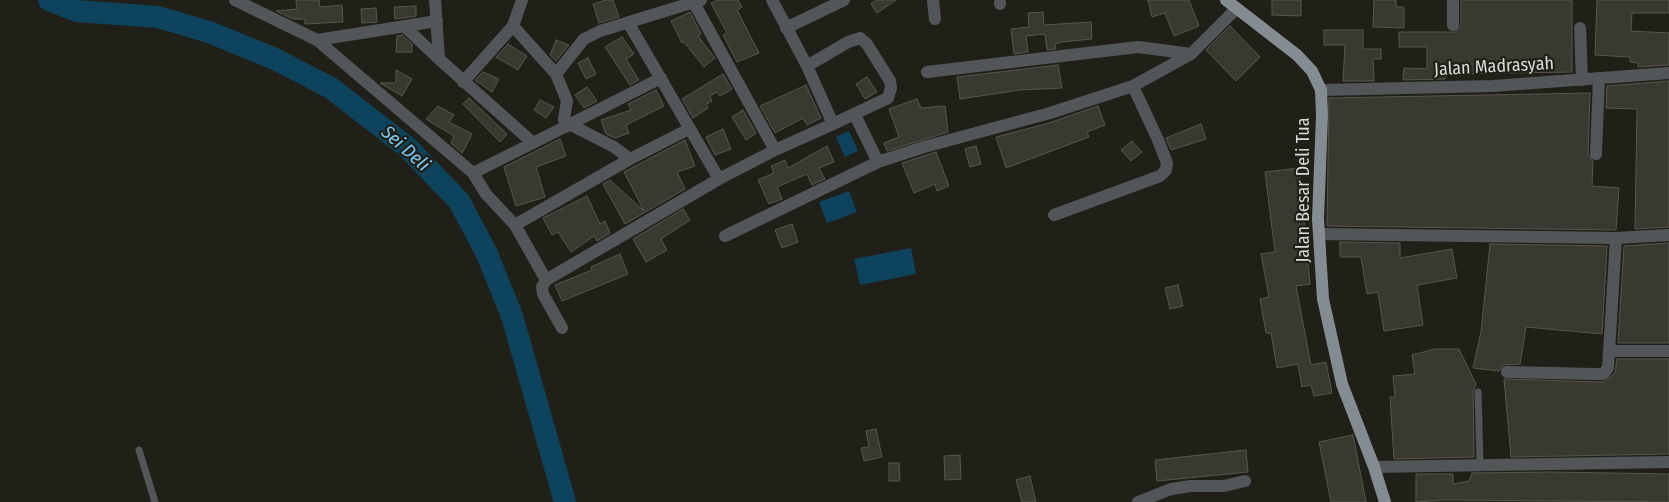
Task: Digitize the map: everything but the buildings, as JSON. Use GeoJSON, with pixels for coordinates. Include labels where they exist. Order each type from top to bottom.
{"type":"FeatureCollection","features":[{"type":"Feature","properties":{"kind":"main road","name":"Jalan Besar Deli Tua"},"geometry":{"type":"LineString","coordinates":[[1226,0],[1297,55],[1312,71],[1321,90],[1322,115],[1318,189],[1323,298],[1332,349],[1342,384],[1374,467],[1385,502]]}},
{"type":"Feature","properties":{"kind":"street"},"geometry":{"type":"LineString","coordinates":[[236,0],[317,40],[473,174],[486,194],[515,225],[546,280]]}},
{"type":"Feature","properties":{"kind":"street"},"geometry":{"type":"LineString","coordinates":[[435,0],[439,59]]}},
{"type":"Feature","properties":{"kind":"street"},"geometry":{"type":"LineString","coordinates":[[463,82],[512,26],[522,0]]}},
{"type":"Feature","properties":{"kind":"street"},"geometry":{"type":"LineString","coordinates":[[772,0],[807,66],[833,124]]}},
{"type":"Feature","properties":{"kind":"street"},"geometry":{"type":"LineString","coordinates":[[786,28],[844,0]]}},
{"type":"Feature","properties":{"kind":"street"},"geometry":{"type":"LineString","coordinates":[[933,0],[935,19]]}},
{"type":"Feature","properties":{"kind":"street"},"geometry":{"type":"LineString","coordinates":[[1453,26],[1454,0]]}},
{"type":"Feature","properties":{"kind":"street"},"geometry":{"type":"LineString","coordinates":[[556,74],[584,39],[698,1],[776,150]]}},
{"type":"Feature","properties":{"kind":"street"},"geometry":{"type":"LineString","coordinates":[[725,236],[878,162],[924,146],[1050,113],[1133,86],[1191,54],[1236,9]]}},
{"type":"Feature","properties":{"kind":"street"},"geometry":{"type":"LineString","coordinates":[[317,40],[437,21]]}},
{"type":"Feature","properties":{"kind":"street"},"geometry":{"type":"LineString","coordinates":[[629,24],[719,179]]}},
{"type":"Feature","properties":{"kind":"street"},"geometry":{"type":"LineString","coordinates":[[404,26],[463,82],[533,142]]}},
{"type":"Feature","properties":{"kind":"street"},"geometry":{"type":"LineString","coordinates":[[512,26],[556,74],[567,101],[564,118],[569,126],[614,147],[630,159]]}},
{"type":"Feature","properties":{"kind":"street"},"geometry":{"type":"LineString","coordinates":[[1580,28],[1582,80]]}},
{"type":"Feature","properties":{"kind":"street"},"geometry":{"type":"LineString","coordinates":[[562,328],[543,294],[542,287],[546,280],[719,179],[776,150],[855,115],[888,98],[891,88],[890,81],[864,40],[860,38],[853,40],[807,66]]}},
{"type":"Feature","properties":{"kind":"street"},"geometry":{"type":"LineString","coordinates":[[927,72],[1138,47],[1191,54]]}},
{"type":"Feature","properties":{"kind":"street","name":"Jalan Madrasyah"},"geometry":{"type":"LineString","coordinates":[[1321,90],[1493,86],[1669,73]]}},
{"type":"Feature","properties":{"kind":"street"},"geometry":{"type":"LineString","coordinates":[[473,174],[661,78]]}},
{"type":"Feature","properties":{"kind":"street"},"geometry":{"type":"LineString","coordinates":[[1596,154],[1599,78]]}},
{"type":"Feature","properties":{"kind":"street"},"geometry":{"type":"LineString","coordinates":[[1054,215],[1160,176],[1166,170],[1167,163],[1158,140],[1133,86]]}},
{"type":"Feature","properties":{"kind":"street"},"geometry":{"type":"LineString","coordinates":[[855,115],[878,162]]}},
{"type":"Feature","properties":{"kind":"street"},"geometry":{"type":"LineString","coordinates":[[515,225],[630,159],[689,129]]}},
{"type":"Feature","properties":{"kind":"street"},"geometry":{"type":"LineString","coordinates":[[1320,234],[1616,238],[1669,235]]}},
{"type":"Feature","properties":{"kind":"street"},"geometry":{"type":"LineString","coordinates":[[1508,372],[1603,374],[1608,368],[1611,351],[1616,238]]}},
{"type":"Feature","properties":{"kind":"street"},"geometry":{"type":"LineString","coordinates":[[1611,351],[1669,351]]}},
{"type":"Feature","properties":{"kind":"street"},"geometry":{"type":"LineString","coordinates":[[1374,467],[1669,462]]}},
{"type":"Feature","properties":{"kind":"street"},"geometry":{"type":"LineString","coordinates":[[1138,502],[1171,489],[1191,486],[1224,486],[1245,481]]}},
{"type":"Feature","properties":{"kind":"lane"},"geometry":{"type":"LineString","coordinates":[[1478,392],[1480,464]]}},
{"type":"Feature","properties":{"kind":"lane"},"geometry":{"type":"LineString","coordinates":[[139,450],[155,502]]}},
{"type":"Feature","properties":{"kind":"water"},"geometry":{"type":"Polygon","coordinates":[[[849,131],[858,151],[845,157],[836,137],[849,131]]]}},
{"type":"Feature","properties":{"kind":"water"},"geometry":{"type":"Polygon","coordinates":[[[849,191],[857,212],[827,223],[819,202],[849,191]]]}},
{"type":"Feature","properties":{"kind":"water"},"geometry":{"type":"Polygon","coordinates":[[[911,248],[916,274],[860,285],[854,259],[911,248]]]}},
{"type":"Feature","properties":{"kind":"waterway","name":"Sei Deli"},"geometry":{"type":"LineString","coordinates":[[49,0],[77,11],[158,17],[209,32],[275,59],[331,88],[407,147],[459,201],[487,254],[512,316],[565,502]]}}]}
